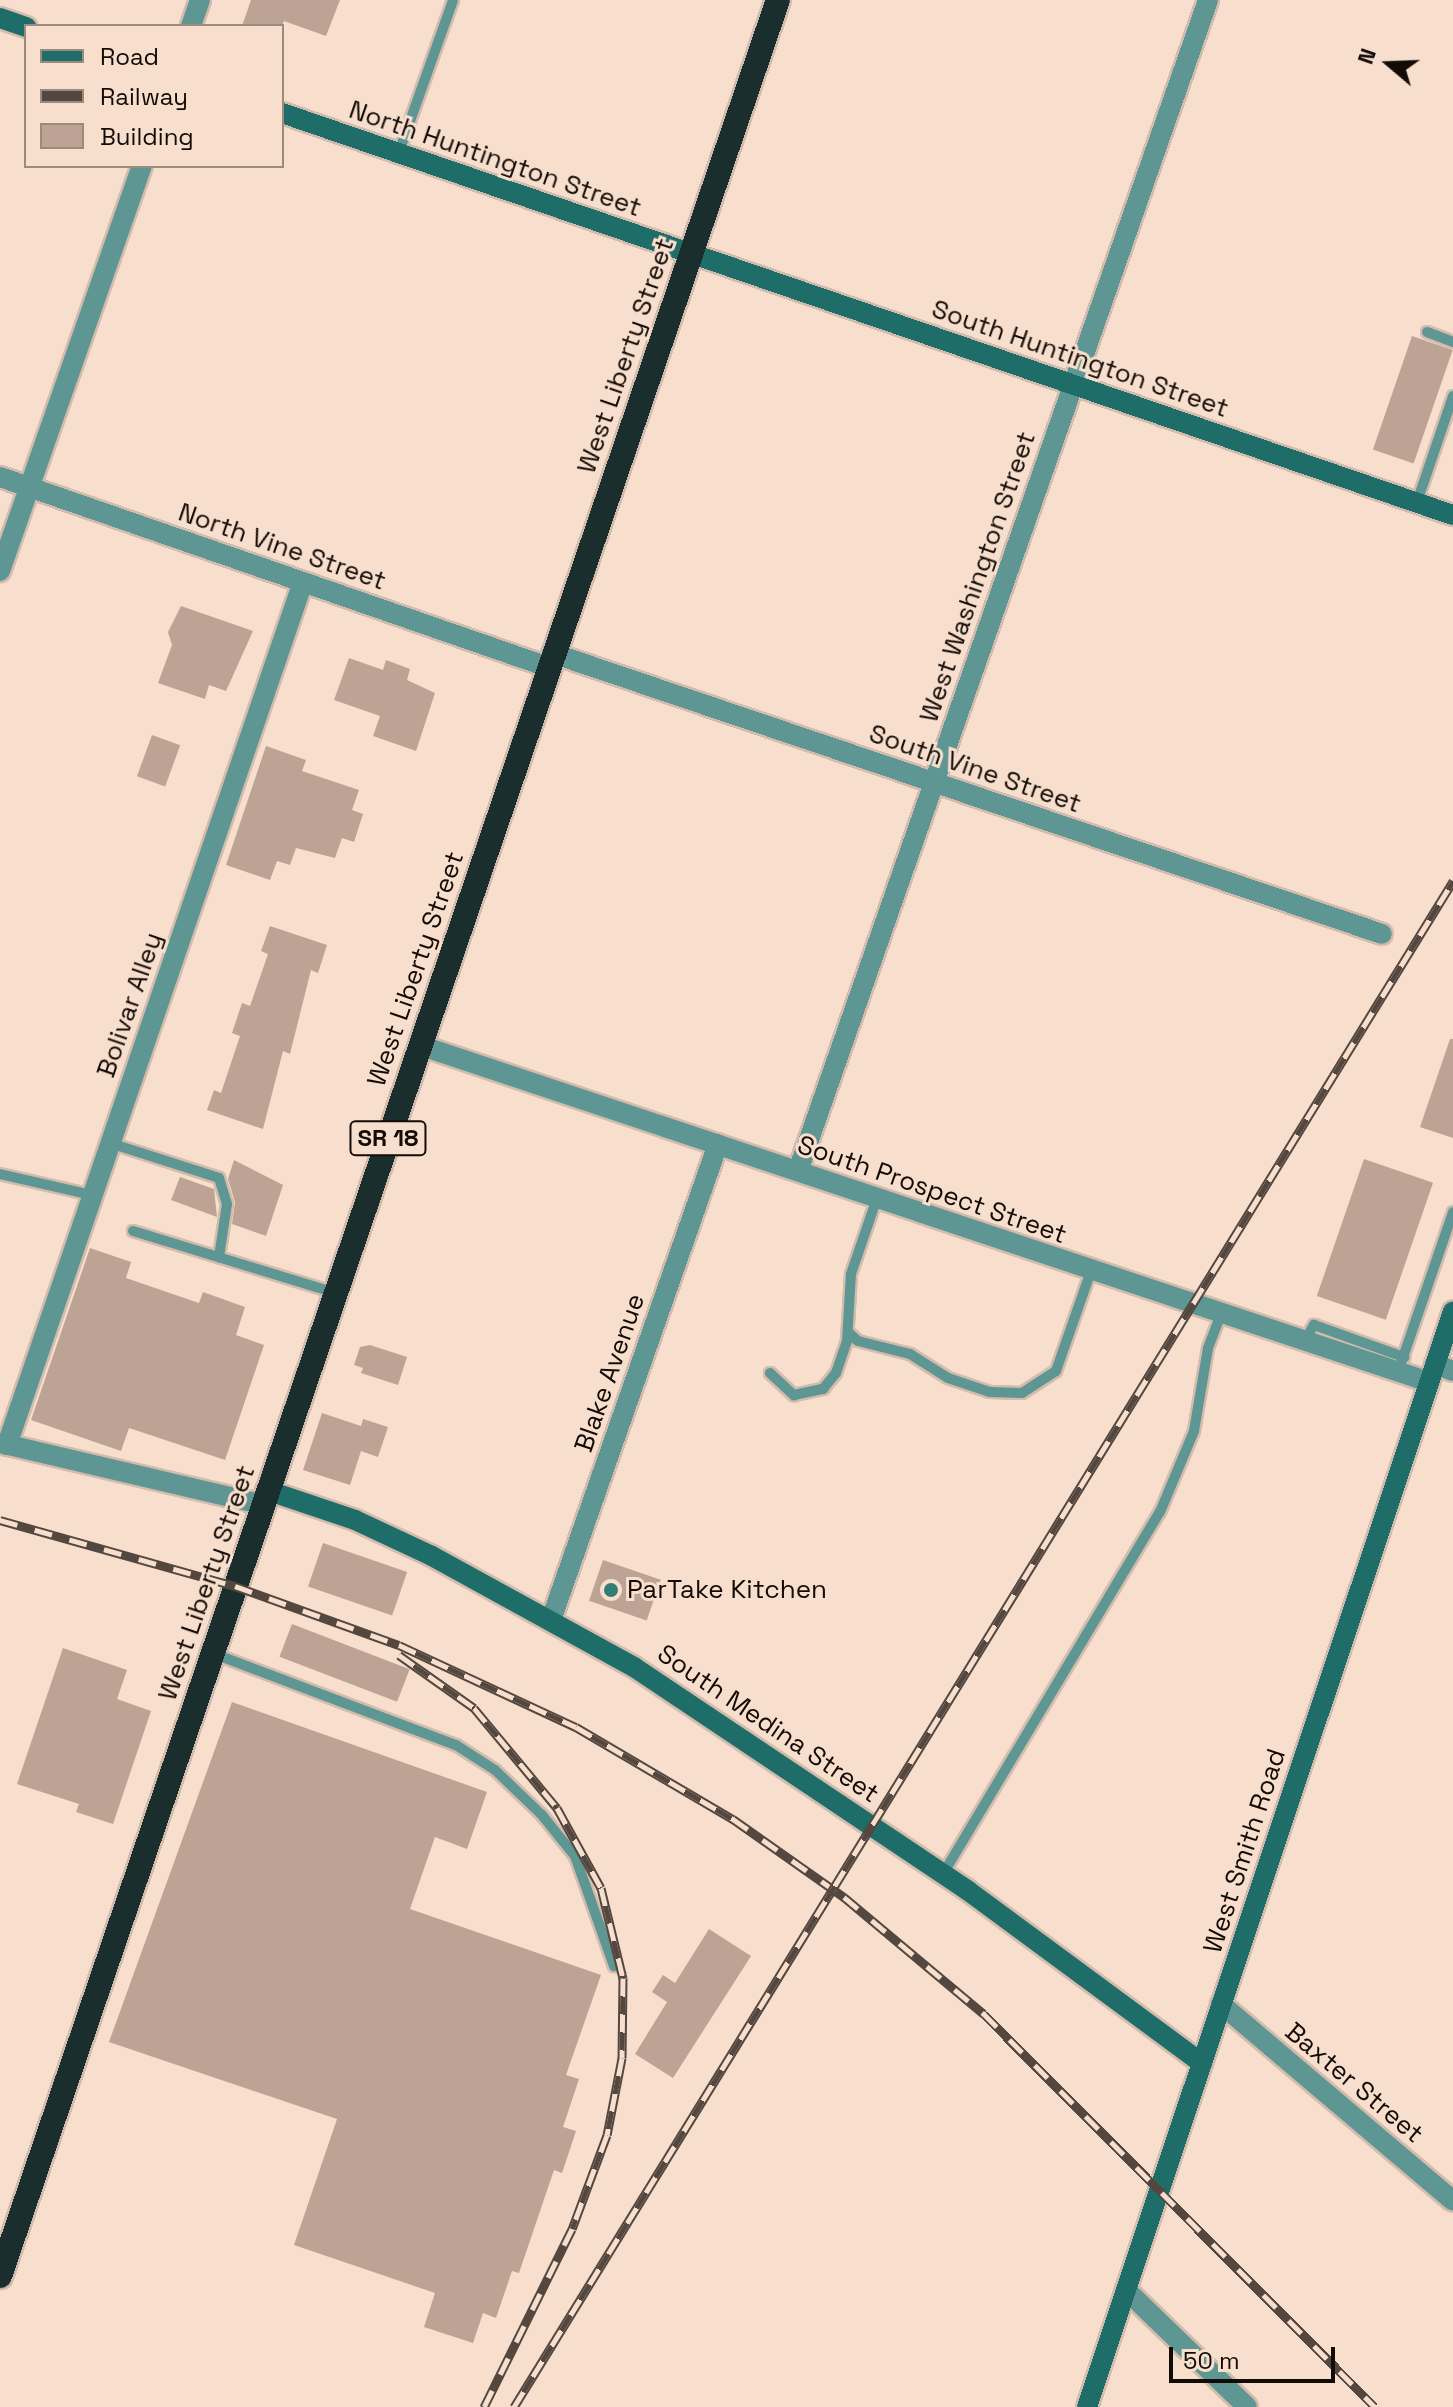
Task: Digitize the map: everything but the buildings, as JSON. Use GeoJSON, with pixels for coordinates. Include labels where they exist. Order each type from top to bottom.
{"type":"FeatureCollection","features":[{"type":"Feature","properties":{"kind":"highway","name":"West Liberty Street"},"geometry":{"type":"LineString","coordinates":[[0,2276],[778,0]]}},
{"type":"Feature","properties":{"kind":"street"},"geometry":{"type":"LineString","coordinates":[[192,24],[200,0]]}},
{"type":"Feature","properties":{"kind":"street","name":"West Washington Street"},"geometry":{"type":"LineString","coordinates":[[798,1171],[1208,0]]}},
{"type":"Feature","properties":{"kind":"street"},"geometry":{"type":"LineString","coordinates":[[0,18],[24,26]]}},
{"type":"Feature","properties":{"kind":"street","name":"North Huntington Street"},"geometry":{"type":"LineString","coordinates":[[284,114],[690,255]]}},
{"type":"Feature","properties":{"kind":"street"},"geometry":{"type":"LineString","coordinates":[[0,571],[141,168]]}},
{"type":"Feature","properties":{"kind":"street","name":"South Huntington Street"},"geometry":{"type":"LineString","coordinates":[[690,255],[1453,515]]}},
{"type":"Feature","properties":{"kind":"street","name":"North Vine Street"},"geometry":{"type":"LineString","coordinates":[[0,477],[303,582],[550,660]]}},
{"type":"Feature","properties":{"kind":"street","name":"Bolivar Alley"},"geometry":{"type":"LineString","coordinates":[[3,1444],[303,582]]}},
{"type":"Feature","properties":{"kind":"street","name":"South Vine Street"},"geometry":{"type":"LineString","coordinates":[[550,660],[934,782],[1382,934]]}},
{"type":"Feature","properties":{"kind":"street","name":"South Prospect Street"},"geometry":{"type":"LineString","coordinates":[[419,1045],[1304,1342],[1439,1372]]}},
{"type":"Feature","properties":{"kind":"street","name":"Blake Avenue"},"geometry":{"type":"LineString","coordinates":[[551,1620],[718,1144]]}},
{"type":"Feature","properties":{"kind":"street","name":"West Smith Road"},"geometry":{"type":"LineString","coordinates":[[1087,2407],[1221,2004],[1439,1372],[1453,1311]]}},
{"type":"Feature","properties":{"kind":"street"},"geometry":{"type":"LineString","coordinates":[[3,1444],[266,1498]]}},
{"type":"Feature","properties":{"kind":"street","name":"South Medina Street"},"geometry":{"type":"LineString","coordinates":[[266,1498],[355,1520],[551,1620],[754,1744],[943,1874],[1202,2063]]}},
{"type":"Feature","properties":{"kind":"street","name":"Baxter Street"},"geometry":{"type":"LineString","coordinates":[[1221,2004],[1453,2201]]}},
{"type":"Feature","properties":{"kind":"street"},"geometry":{"type":"LineString","coordinates":[[1126,2290],[1247,2407]]}},
{"type":"Feature","properties":{"kind":"lane"},"geometry":{"type":"LineString","coordinates":[[399,152],[453,0]]}},
{"type":"Feature","properties":{"kind":"lane"},"geometry":{"type":"LineString","coordinates":[[1427,332],[1453,342]]}},
{"type":"Feature","properties":{"kind":"lane"},"geometry":{"type":"LineString","coordinates":[[1417,502],[1453,396]]}},
{"type":"Feature","properties":{"kind":"lane"},"geometry":{"type":"LineString","coordinates":[[110,1143],[219,1178],[227,1204],[219,1257]]}},
{"type":"Feature","properties":{"kind":"lane"},"geometry":{"type":"LineString","coordinates":[[0,1174],[92,1195]]}},
{"type":"Feature","properties":{"kind":"lane"},"geometry":{"type":"LineString","coordinates":[[770,1373],[794,1395],[823,1389],[836,1373],[848,1332],[851,1274],[877,1198]]}},
{"type":"Feature","properties":{"kind":"lane"},"geometry":{"type":"LineString","coordinates":[[1401,1365],[1453,1212]]}},
{"type":"Feature","properties":{"kind":"lane"},"geometry":{"type":"LineString","coordinates":[[133,1231],[336,1293]]}},
{"type":"Feature","properties":{"kind":"lane"},"geometry":{"type":"LineString","coordinates":[[848,1332],[858,1341],[910,1354],[948,1378],[990,1392],[1022,1393],[1056,1371],[1091,1271]]}},
{"type":"Feature","properties":{"kind":"lane"},"geometry":{"type":"LineString","coordinates":[[943,1874],[1160,1512],[1194,1431],[1208,1348],[1221,1314]]}},
{"type":"Feature","properties":{"kind":"lane"},"geometry":{"type":"LineString","coordinates":[[212,1653],[456,1745],[495,1770],[542,1815],[575,1856],[614,1966]]}},
{"type":"Feature","properties":{"kind":"railway"},"geometry":{"type":"LineString","coordinates":[[514,2407],[1453,881]]}},
{"type":"Feature","properties":{"kind":"railway"},"geometry":{"type":"LineString","coordinates":[[0,1520],[235,1586],[399,1645],[576,1727],[733,1819],[844,1897],[984,2014],[1375,2407]]}},
{"type":"Feature","properties":{"kind":"railway"},"geometry":{"type":"LineString","coordinates":[[399,1655],[474,1708],[557,1808],[601,1888],[623,1978],[622,2058],[607,2135],[572,2229],[484,2407]]}},
{"type":"Feature","properties":{"kind":"place","name":"ParTake Kitchen"},"geometry":{"type":"Point","coordinates":[611,1590]}}]}
